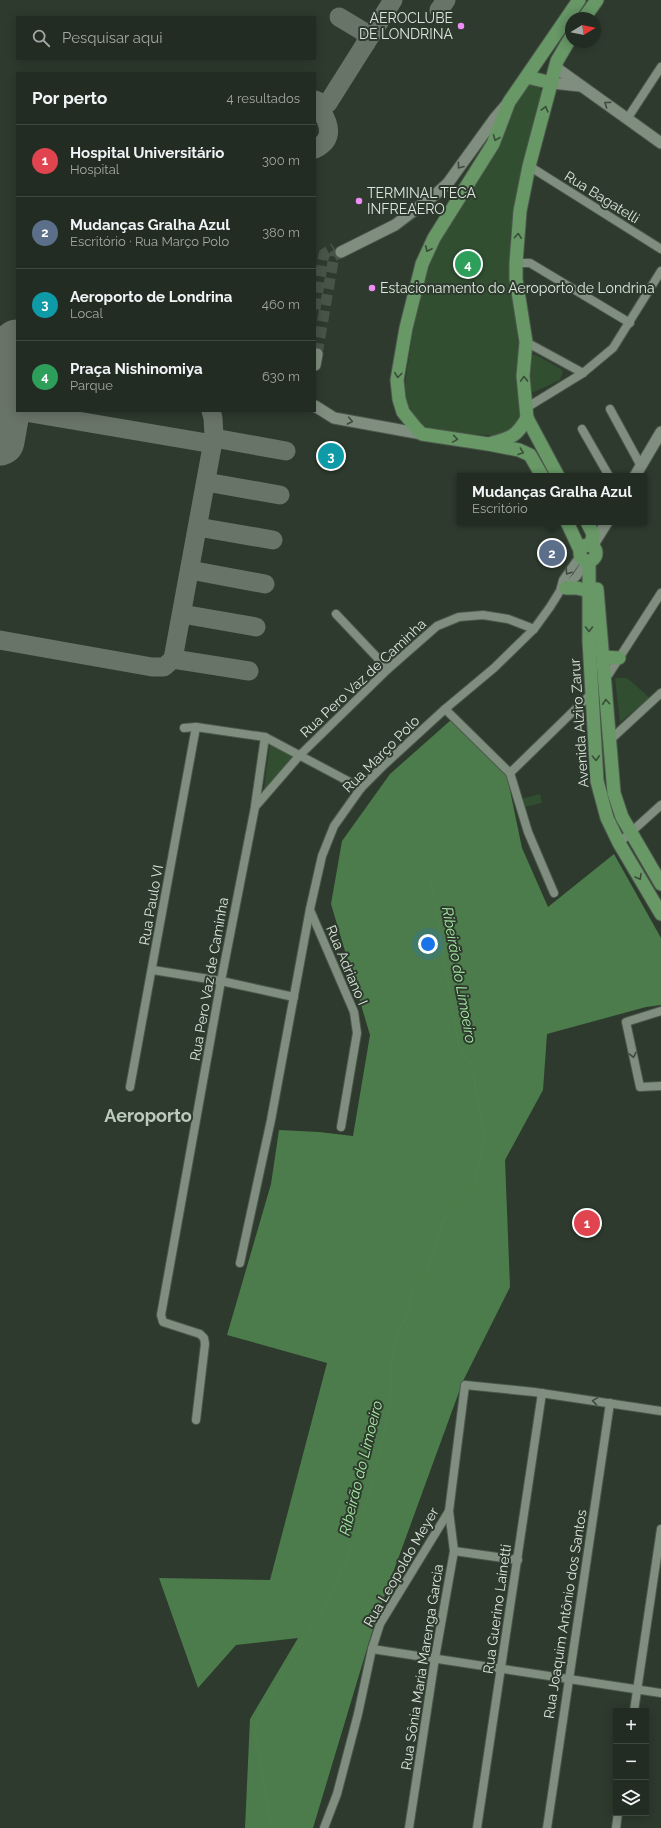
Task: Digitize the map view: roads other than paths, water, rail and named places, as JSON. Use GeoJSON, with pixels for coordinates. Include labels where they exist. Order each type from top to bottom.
{"type":"FeatureCollection","features":[{"type":"Feature","properties":{"kind":"main road"},"geometry":{"type":"LineString","coordinates":[[540,473],[530,455],[519,450],[422,434],[412,425],[403,412],[399,399],[397,380],[416,282],[422,264],[434,238],[493,144],[509,102],[579,0]]}},
{"type":"Feature","properties":{"kind":"main road"},"geometry":{"type":"LineString","coordinates":[[588,12],[597,0]]}},
{"type":"Feature","properties":{"kind":"main road"},"geometry":{"type":"LineString","coordinates":[[555,34],[554,44],[549,56],[556,64]]}},
{"type":"Feature","properties":{"kind":"main road"},"geometry":{"type":"LineString","coordinates":[[555,472],[526,413],[524,376],[526,342],[516,279],[516,263],[520,211],[529,166],[556,64],[565,48]]}},
{"type":"Feature","properties":{"kind":"main road"},"geometry":{"type":"LineString","coordinates":[[527,77],[552,83]]}},
{"type":"Feature","properties":{"kind":"main road"},"geometry":{"type":"LineString","coordinates":[[488,444],[512,438],[518,432],[526,413]]}},
{"type":"Feature","properties":{"kind":"main road"},"geometry":{"type":"LineString","coordinates":[[569,525],[588,554]]}},
{"type":"Feature","properties":{"kind":"main road"},"geometry":{"type":"LineString","coordinates":[[588,525],[593,534],[588,554]]}},
{"type":"Feature","properties":{"kind":"main road","name":"Avenida Alziro Zarur"},"geometry":{"type":"LineString","coordinates":[[588,554],[589,641],[597,781],[607,818],[619,843],[661,914]]}},
{"type":"Feature","properties":{"kind":"main road","name":"Avenida Alziro Zarur"},"geometry":{"type":"LineString","coordinates":[[588,554],[603,657],[614,793],[622,817],[661,884]]}},
{"type":"Feature","properties":{"kind":"main road"},"geometry":{"type":"LineString","coordinates":[[563,589],[577,588],[589,591]]}},
{"type":"Feature","properties":{"kind":"main road"},"geometry":{"type":"LineString","coordinates":[[603,657],[619,658]]}},
{"type":"Feature","properties":{"kind":"street"},"geometry":{"type":"LineString","coordinates":[[556,64],[582,86],[661,143]]}},
{"type":"Feature","properties":{"kind":"street"},"geometry":{"type":"LineString","coordinates":[[627,119],[661,67]]}},
{"type":"Feature","properties":{"kind":"street"},"geometry":{"type":"LineString","coordinates":[[552,83],[582,86]]}},
{"type":"Feature","properties":{"kind":"street"},"geometry":{"type":"LineString","coordinates":[[337,250],[395,225],[443,189],[495,118],[509,102]]}},
{"type":"Feature","properties":{"kind":"street","name":"Rua Bagatelli"},"geometry":{"type":"LineString","coordinates":[[529,166],[661,249]]}},
{"type":"Feature","properties":{"kind":"street"},"geometry":{"type":"LineString","coordinates":[[516,263],[530,263],[630,323]]}},
{"type":"Feature","properties":{"kind":"street"},"geometry":{"type":"LineString","coordinates":[[526,413],[583,373],[613,348],[630,323],[661,271]]}},
{"type":"Feature","properties":{"kind":"street"},"geometry":{"type":"LineString","coordinates":[[526,342],[583,373]]}},
{"type":"Feature","properties":{"kind":"street"},"geometry":{"type":"LineString","coordinates":[[316,407],[334,418],[422,434]]}},
{"type":"Feature","properties":{"kind":"street"},"geometry":{"type":"LineString","coordinates":[[610,409],[641,466]]}},
{"type":"Feature","properties":{"kind":"street"},"geometry":{"type":"LineString","coordinates":[[582,429],[607,473]]}},
{"type":"Feature","properties":{"kind":"street"},"geometry":{"type":"LineString","coordinates":[[637,473],[658,444],[661,432]]}},
{"type":"Feature","properties":{"kind":"street"},"geometry":{"type":"LineString","coordinates":[[588,554],[606,525]]}},
{"type":"Feature","properties":{"kind":"street","name":"Rua Março Polo"},"geometry":{"type":"LineString","coordinates":[[240,1263],[270,1120],[310,909],[322,856],[334,826],[361,788],[445,709],[494,668],[534,629],[563,589],[563,580],[588,554]]}},
{"type":"Feature","properties":{"kind":"street"},"geometry":{"type":"LineString","coordinates":[[510,773],[605,680],[661,593]]}},
{"type":"Feature","properties":{"kind":"street"},"geometry":{"type":"LineString","coordinates":[[336,614],[388,669]]}},
{"type":"Feature","properties":{"kind":"street","name":"Rua Pero Vaz de Caminha"},"geometry":{"type":"LineString","coordinates":[[255,807],[300,755],[388,669],[437,626],[459,617],[483,615],[508,619],[534,629]]}},
{"type":"Feature","properties":{"kind":"street"},"geometry":{"type":"LineString","coordinates":[[609,741],[661,693]]}},
{"type":"Feature","properties":{"kind":"street"},"geometry":{"type":"LineString","coordinates":[[445,709],[510,773],[528,832],[554,893]]}},
{"type":"Feature","properties":{"kind":"street"},"geometry":{"type":"LineString","coordinates":[[184,728],[196,727],[265,737],[361,788]]}},
{"type":"Feature","properties":{"kind":"street","name":"Rua Paulo VI"},"geometry":{"type":"LineString","coordinates":[[130,1087],[153,970],[196,727]]}},
{"type":"Feature","properties":{"kind":"street","name":"Rua Pero Vaz de Caminha"},"geometry":{"type":"LineString","coordinates":[[196,1420],[206,1344],[204,1338],[200,1334],[163,1322],[161,1316],[221,981],[255,807],[265,737]]}},
{"type":"Feature","properties":{"kind":"street"},"geometry":{"type":"LineString","coordinates":[[619,843],[661,805]]}},
{"type":"Feature","properties":{"kind":"street","name":"Rua Adriano I"},"geometry":{"type":"LineString","coordinates":[[310,909],[354,1012],[357,1033],[341,1127]]}},
{"type":"Feature","properties":{"kind":"street"},"geometry":{"type":"LineString","coordinates":[[153,970],[221,981],[294,997]]}},
{"type":"Feature","properties":{"kind":"street"},"geometry":{"type":"LineString","coordinates":[[661,1011],[626,1022],[640,1087],[661,1086]]}},
{"type":"Feature","properties":{"kind":"street","name":"Rua Leopoldo Meyer"},"geometry":{"type":"LineString","coordinates":[[324,1828],[337,1794],[358,1714],[372,1649],[380,1624],[449,1511],[465,1385],[542,1393]]}},
{"type":"Feature","properties":{"kind":"street"},"geometry":{"type":"LineString","coordinates":[[542,1393],[661,1411]]}},
{"type":"Feature","properties":{"kind":"street","name":"Rua Guerino Lainetti"},"geometry":{"type":"LineString","coordinates":[[477,1828],[542,1393]]}},
{"type":"Feature","properties":{"kind":"street","name":"Rua Joaquim Antônio dos Santos"},"geometry":{"type":"LineString","coordinates":[[547,1828],[610,1403]]}},
{"type":"Feature","properties":{"kind":"street","name":"Rua Sônia Maria Marenga Garcia"},"geometry":{"type":"LineString","coordinates":[[409,1828],[435,1658],[454,1551],[449,1511]]}},
{"type":"Feature","properties":{"kind":"street"},"geometry":{"type":"LineString","coordinates":[[634,1708],[661,1529]]}},
{"type":"Feature","properties":{"kind":"street"},"geometry":{"type":"LineString","coordinates":[[454,1551],[518,1560]]}},
{"type":"Feature","properties":{"kind":"street"},"geometry":{"type":"LineString","coordinates":[[372,1649],[661,1693]]}},
{"type":"Feature","properties":{"kind":"street"},"geometry":{"type":"LineString","coordinates":[[616,1828],[618,1816]]}},
{"type":"Feature","properties":{"kind":"waterway","name":"Ribeirão do Limoeiro"},"geometry":{"type":"LineString","coordinates":[[272,1828],[255,1733],[259,1711],[274,1691],[283,1670],[323,1611],[353,1545],[368,1499],[390,1405],[392,1356],[397,1332],[409,1314],[411,1291],[427,1273],[443,1220],[475,1184],[484,1137],[472,1068],[459,1046],[431,879]]}},
{"type":"Feature","properties":{"kind":"tunnel"},"geometry":{"type":"LineString","coordinates":[[316,303],[324,254],[334,248]]}},
{"type":"Feature","properties":{"kind":"tunnel"},"geometry":{"type":"LineString","coordinates":[[317,354],[334,256],[341,252]]}},
{"type":"Feature","properties":{"kind":"place","name":"AEROCLUBE DE LONDRINA"},"geometry":{"type":"Point","coordinates":[461,26]}},
{"type":"Feature","properties":{"kind":"place","name":"TERMINAL TECA INFREAERO"},"geometry":{"type":"Point","coordinates":[359,201]}},
{"type":"Feature","properties":{"kind":"place","name":"Praça Nishinomiya"},"geometry":{"type":"Point","coordinates":[468,264]}},
{"type":"Feature","properties":{"kind":"place","name":"Estacionamento do Aeroporto de Londrina"},"geometry":{"type":"Point","coordinates":[372,288]}},
{"type":"Feature","properties":{"kind":"place","name":"Aeroporto de Londrina"},"geometry":{"type":"Point","coordinates":[331,456]}},
{"type":"Feature","properties":{"kind":"place","name":"Mudanças Gralha Azul"},"geometry":{"type":"Point","coordinates":[552,553]}},
{"type":"Feature","properties":{"kind":"place","name":"Hospital Universitário"},"geometry":{"type":"Point","coordinates":[587,1223]}},
{"type":"Feature","properties":{"kind":"district","name":"Aeroporto"},"geometry":{"type":"Point","coordinates":[148,1115]}}]}
